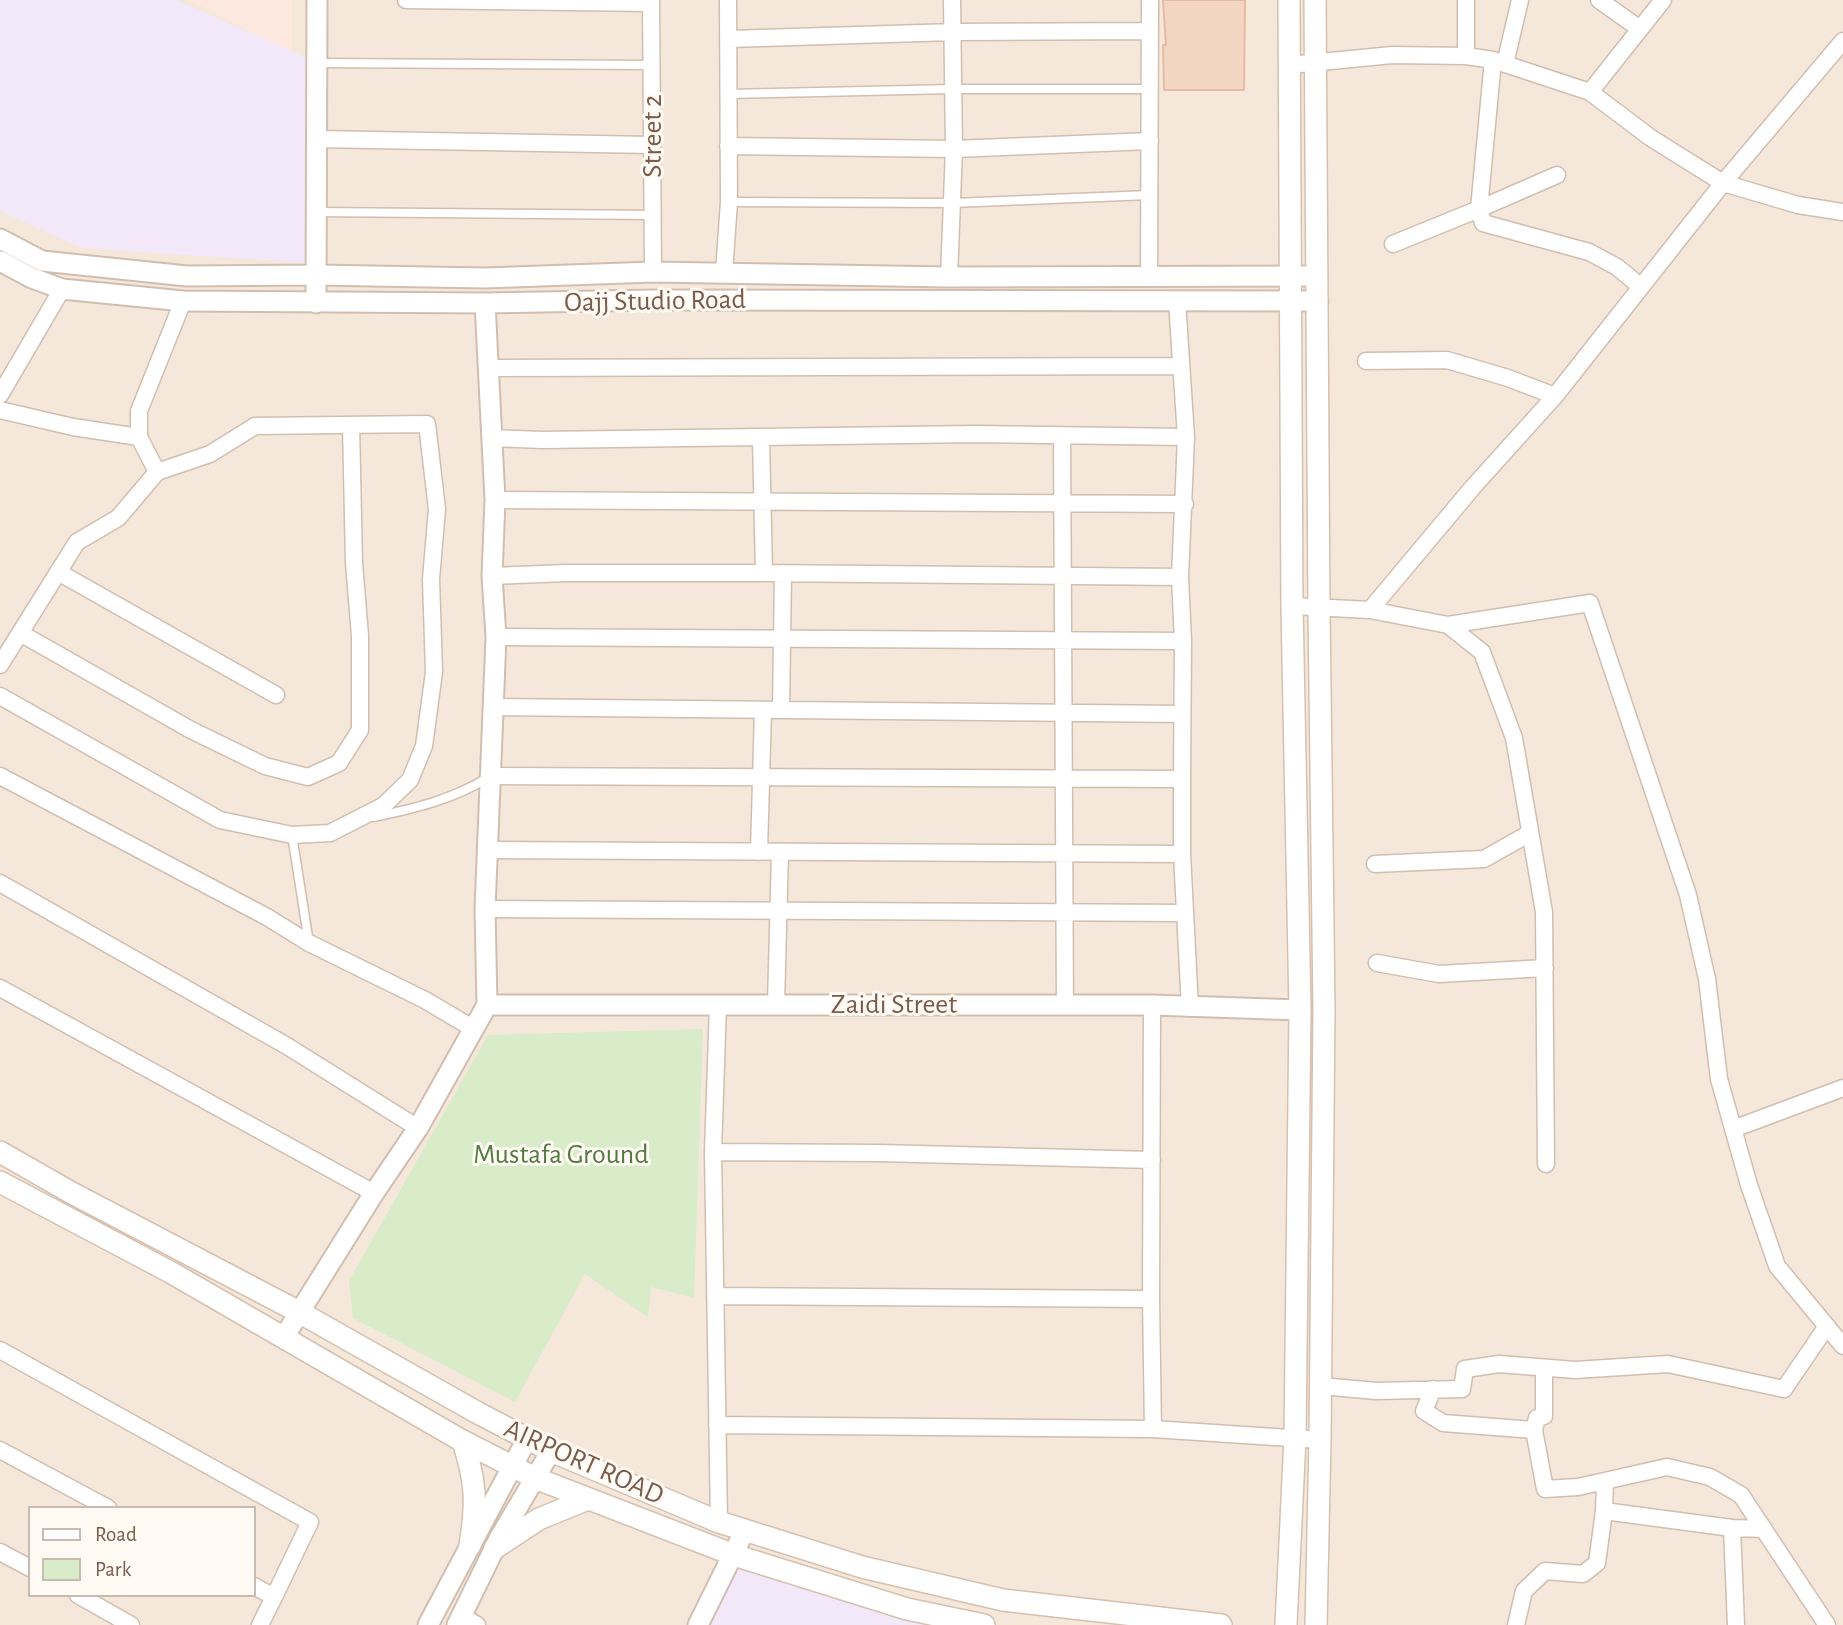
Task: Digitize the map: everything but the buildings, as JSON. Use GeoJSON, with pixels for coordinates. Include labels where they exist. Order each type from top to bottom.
{"type":"FeatureCollection","features":[{"type":"Feature","properties":{"kind":"main road"},"geometry":{"type":"LineString","coordinates":[[1286,1625],[1295,1438],[1300,1010],[1292,606],[1289,0]]}},
{"type":"Feature","properties":{"kind":"main road"},"geometry":{"type":"LineString","coordinates":[[1315,0],[1324,1010],[1316,1625]]}},
{"type":"Feature","properties":{"kind":"main road","name":"AIRPORT ROAD"},"geometry":{"type":"LineString","coordinates":[[0,1152],[551,1451],[719,1521],[862,1567],[1076,1616],[1222,1625]]}},
{"type":"Feature","properties":{"kind":"main road","name":"AIRPORT ROAD"},"geometry":{"type":"LineString","coordinates":[[0,1182],[172,1273],[463,1441],[535,1478],[734,1555],[907,1609],[984,1625]]}},
{"type":"Feature","properties":{"kind":"main road"},"geometry":{"type":"LineString","coordinates":[[463,1441],[474,1475],[476,1510],[470,1545]]}},
{"type":"Feature","properties":{"kind":"main road"},"geometry":{"type":"LineString","coordinates":[[495,1548],[539,1519],[589,1499]]}},
{"type":"Feature","properties":{"kind":"street"},"geometry":{"type":"LineString","coordinates":[[316,303],[317,0]]}},
{"type":"Feature","properties":{"kind":"street"},"geometry":{"type":"LineString","coordinates":[[406,0],[651,1]]}},
{"type":"Feature","properties":{"kind":"street"},"geometry":{"type":"LineString","coordinates":[[724,272],[729,202],[728,0]]}},
{"type":"Feature","properties":{"kind":"street"},"geometry":{"type":"LineString","coordinates":[[949,277],[954,149],[951,0]]}},
{"type":"Feature","properties":{"kind":"street"},"geometry":{"type":"LineString","coordinates":[[1149,276],[1150,0]]}},
{"type":"Feature","properties":{"kind":"street"},"geometry":{"type":"LineString","coordinates":[[1466,0],[1466,56]]}},
{"type":"Feature","properties":{"kind":"street"},"geometry":{"type":"LineString","coordinates":[[1520,0],[1499,62],[1479,209],[1483,223],[1589,252],[1617,267],[1640,286]]}},
{"type":"Feature","properties":{"kind":"street"},"geometry":{"type":"LineString","coordinates":[[1598,0],[1640,29]]}},
{"type":"Feature","properties":{"kind":"street"},"geometry":{"type":"LineString","coordinates":[[1590,92],[1663,0]]}},
{"type":"Feature","properties":{"kind":"street","name":"Street 2"},"geometry":{"type":"LineString","coordinates":[[651,1],[653,272]]}},
{"type":"Feature","properties":{"kind":"street"},"geometry":{"type":"LineString","coordinates":[[729,39],[953,32],[1150,30]]}},
{"type":"Feature","properties":{"kind":"street"},"geometry":{"type":"LineString","coordinates":[[1370,610],[1473,487],[1555,396],[1723,183],[1843,41]]}},
{"type":"Feature","properties":{"kind":"street"},"geometry":{"type":"LineString","coordinates":[[1290,65],[1392,55],[1466,56],[1499,62],[1590,92],[1651,138],[1723,183],[1798,205],[1843,212]]}},
{"type":"Feature","properties":{"kind":"street"},"geometry":{"type":"LineString","coordinates":[[316,139],[652,145]]}},
{"type":"Feature","properties":{"kind":"street"},"geometry":{"type":"LineString","coordinates":[[728,146],[954,149],[1150,141]]}},
{"type":"Feature","properties":{"kind":"street"},"geometry":{"type":"LineString","coordinates":[[1393,244],[1557,175]]}},
{"type":"Feature","properties":{"kind":"street","name":"Oajj Studio Road"},"geometry":{"type":"LineString","coordinates":[[0,239],[42,261],[187,276],[485,278],[724,272],[949,277],[1317,276]]}},
{"type":"Feature","properties":{"kind":"street","name":"Oajj Studio Road"},"geometry":{"type":"LineString","coordinates":[[0,261],[32,278],[62,289],[183,300],[316,303],[654,300],[1318,301]]}},
{"type":"Feature","properties":{"kind":"street"},"geometry":{"type":"LineString","coordinates":[[284,1337],[418,1128],[487,1005],[485,909],[496,637],[492,576],[495,500],[485,278]]}},
{"type":"Feature","properties":{"kind":"street"},"geometry":{"type":"LineString","coordinates":[[0,395],[62,289]]}},
{"type":"Feature","properties":{"kind":"street"},"geometry":{"type":"LineString","coordinates":[[157,472],[139,437],[139,411],[183,300]]}},
{"type":"Feature","properties":{"kind":"street"},"geometry":{"type":"LineString","coordinates":[[1177,301],[1186,437],[1180,577],[1183,641],[1182,854],[1190,1008]]}},
{"type":"Feature","properties":{"kind":"street"},"geometry":{"type":"LineString","coordinates":[[1366,360],[1447,360],[1508,378],[1555,396]]}},
{"type":"Feature","properties":{"kind":"street"},"geometry":{"type":"LineString","coordinates":[[489,368],[1180,366]]}},
{"type":"Feature","properties":{"kind":"street"},"geometry":{"type":"LineString","coordinates":[[0,410],[73,427],[139,437]]}},
{"type":"Feature","properties":{"kind":"street"},"geometry":{"type":"LineString","coordinates":[[0,666],[77,542],[118,518],[157,472],[210,454],[255,426],[427,424],[437,509],[431,579],[434,671],[424,746],[410,780],[383,806],[330,834],[292,835],[220,820],[0,696]]}},
{"type":"Feature","properties":{"kind":"street"},"geometry":{"type":"LineString","coordinates":[[20,633],[191,730],[265,766],[307,777],[338,763],[359,730],[360,636],[354,563],[351,425]]}},
{"type":"Feature","properties":{"kind":"street"},"geometry":{"type":"LineString","coordinates":[[491,438],[543,440],[976,434],[1186,437]]}},
{"type":"Feature","properties":{"kind":"street"},"geometry":{"type":"LineString","coordinates":[[1062,435],[1065,1005]]}},
{"type":"Feature","properties":{"kind":"street"},"geometry":{"type":"LineString","coordinates":[[761,438],[764,573]]}},
{"type":"Feature","properties":{"kind":"street"},"geometry":{"type":"LineString","coordinates":[[495,500],[1185,503]]}},
{"type":"Feature","properties":{"kind":"street"},"geometry":{"type":"LineString","coordinates":[[58,572],[276,695]]}},
{"type":"Feature","properties":{"kind":"street"},"geometry":{"type":"LineString","coordinates":[[492,576],[566,573],[783,573],[1180,577]]}},
{"type":"Feature","properties":{"kind":"street"},"geometry":{"type":"LineString","coordinates":[[781,710],[783,573]]}},
{"type":"Feature","properties":{"kind":"street"},"geometry":{"type":"LineString","coordinates":[[1292,606],[1370,610],[1448,625],[1590,603],[1688,895],[1707,979],[1719,1079],[1749,1185],[1777,1266],[1843,1346]]}},
{"type":"Feature","properties":{"kind":"street"},"geometry":{"type":"LineString","coordinates":[[1448,625],[1482,652],[1514,738],[1544,912],[1546,1164]]}},
{"type":"Feature","properties":{"kind":"street"},"geometry":{"type":"LineString","coordinates":[[496,637],[1183,641]]}},
{"type":"Feature","properties":{"kind":"street"},"geometry":{"type":"LineString","coordinates":[[492,707],[1182,714]]}},
{"type":"Feature","properties":{"kind":"street"},"geometry":{"type":"LineString","coordinates":[[759,852],[763,710]]}},
{"type":"Feature","properties":{"kind":"street"},"geometry":{"type":"LineString","coordinates":[[0,776],[267,917],[309,943],[425,1000],[474,1029]]}},
{"type":"Feature","properties":{"kind":"street"},"geometry":{"type":"LineString","coordinates":[[490,776],[1182,779]]}},
{"type":"Feature","properties":{"kind":"street"},"geometry":{"type":"LineString","coordinates":[[1375,864],[1484,859],[1530,833]]}},
{"type":"Feature","properties":{"kind":"street"},"geometry":{"type":"LineString","coordinates":[[489,850],[1182,854]]}},
{"type":"Feature","properties":{"kind":"street"},"geometry":{"type":"LineString","coordinates":[[776,1005],[780,852]]}},
{"type":"Feature","properties":{"kind":"street"},"geometry":{"type":"LineString","coordinates":[[0,883],[286,1046],[418,1128]]}},
{"type":"Feature","properties":{"kind":"street"},"geometry":{"type":"LineString","coordinates":[[485,909],[1185,913]]}},
{"type":"Feature","properties":{"kind":"street"},"geometry":{"type":"LineString","coordinates":[[1377,963],[1439,974],[1545,968]]}},
{"type":"Feature","properties":{"kind":"street"},"geometry":{"type":"LineString","coordinates":[[0,988],[374,1193]]}},
{"type":"Feature","properties":{"kind":"street","name":"Zaidi Street"},"geometry":{"type":"LineString","coordinates":[[487,1005],[1152,1005],[1300,1010]]}},
{"type":"Feature","properties":{"kind":"street"},"geometry":{"type":"LineString","coordinates":[[718,1005],[713,1152],[719,1521]]}},
{"type":"Feature","properties":{"kind":"street"},"geometry":{"type":"LineString","coordinates":[[1152,1005],[1153,1429]]}},
{"type":"Feature","properties":{"kind":"street"},"geometry":{"type":"LineString","coordinates":[[1733,1129],[1843,1088]]}},
{"type":"Feature","properties":{"kind":"street"},"geometry":{"type":"LineString","coordinates":[[713,1152],[1152,1160]]}},
{"type":"Feature","properties":{"kind":"street"},"geometry":{"type":"LineString","coordinates":[[715,1296],[1151,1299]]}},
{"type":"Feature","properties":{"kind":"street"},"geometry":{"type":"LineString","coordinates":[[1321,1386],[1376,1391],[1462,1389],[1465,1369],[1499,1364],[1576,1370],[1668,1364],[1784,1389],[1827,1326]]}},
{"type":"Feature","properties":{"kind":"street"},"geometry":{"type":"LineString","coordinates":[[0,1350],[310,1522],[260,1625]]}},
{"type":"Feature","properties":{"kind":"street"},"geometry":{"type":"LineString","coordinates":[[1544,1368],[1544,1416],[1537,1418],[1534,1430],[1545,1489],[1578,1487],[1667,1467],[1710,1477],[1741,1494],[1827,1625]]}},
{"type":"Feature","properties":{"kind":"street"},"geometry":{"type":"LineString","coordinates":[[1433,1389],[1424,1412],[1443,1423],[1534,1430]]}},
{"type":"Feature","properties":{"kind":"street"},"geometry":{"type":"LineString","coordinates":[[718,1425],[1153,1429],[1320,1440]]}},
{"type":"Feature","properties":{"kind":"street"},"geometry":{"type":"LineString","coordinates":[[428,1625],[527,1438]]}},
{"type":"Feature","properties":{"kind":"street"},"geometry":{"type":"LineString","coordinates":[[0,1450],[104,1506]]}},
{"type":"Feature","properties":{"kind":"street"},"geometry":{"type":"LineString","coordinates":[[466,1622],[495,1548],[551,1451]]}},
{"type":"Feature","properties":{"kind":"street"},"geometry":{"type":"LineString","coordinates":[[1516,1625],[1524,1591],[1545,1571],[1583,1574],[1597,1563],[1605,1481]]}},
{"type":"Feature","properties":{"kind":"street"},"geometry":{"type":"LineString","coordinates":[[1604,1511],[1732,1528],[1764,1529]]}},
{"type":"Feature","properties":{"kind":"street"},"geometry":{"type":"LineString","coordinates":[[1732,1528],[1736,1625]]}},
{"type":"Feature","properties":{"kind":"street"},"geometry":{"type":"LineString","coordinates":[[698,1625],[745,1530]]}},
{"type":"Feature","properties":{"kind":"street"},"geometry":{"type":"LineString","coordinates":[[0,1552],[28,1567]]}},
{"type":"Feature","properties":{"kind":"street"},"geometry":{"type":"LineString","coordinates":[[256,1587],[274,1597]]}},
{"type":"Feature","properties":{"kind":"street"},"geometry":{"type":"LineString","coordinates":[[82,1597],[131,1625]]}},
{"type":"Feature","properties":{"kind":"lane"},"geometry":{"type":"LineString","coordinates":[[316,63],[652,65]]}},
{"type":"Feature","properties":{"kind":"lane"},"geometry":{"type":"LineString","coordinates":[[729,94],[953,89],[1150,89]]}},
{"type":"Feature","properties":{"kind":"lane"},"geometry":{"type":"LineString","coordinates":[[729,202],[953,203],[1150,195]]}},
{"type":"Feature","properties":{"kind":"lane"},"geometry":{"type":"LineString","coordinates":[[316,212],[654,215]]}},
{"type":"Feature","properties":{"kind":"lane"},"geometry":{"type":"LineString","coordinates":[[357,820],[399,812],[463,793],[490,776]]}},
{"type":"Feature","properties":{"kind":"lane"},"geometry":{"type":"LineString","coordinates":[[292,835],[309,943]]}},
{"type":"Feature","properties":{"kind":"shaded area"},"geometry":{"type":"Polygon","coordinates":[[[0,0],[1843,0],[1843,1625],[0,1625],[0,0]]]}},
{"type":"Feature","properties":{"kind":"shaded area"},"geometry":{"type":"Polygon","coordinates":[[[0,0],[177,0],[311,60],[310,263],[82,248],[0,211],[0,0]]]}},
{"type":"Feature","properties":{"kind":"shaded area"},"geometry":{"type":"Polygon","coordinates":[[[189,0],[292,0],[292,54],[189,0]]]}},
{"type":"Feature","properties":{"kind":"shaded area"},"geometry":{"type":"Polygon","coordinates":[[[734,1555],[984,1625],[698,1625],[734,1555]]]}},
{"type":"Feature","properties":{"kind":"green space","name":"Mustafa Ground"},"geometry":{"type":"Polygon","coordinates":[[[703,1029],[694,1298],[651,1287],[648,1317],[585,1274],[515,1402],[353,1318],[349,1281],[488,1035],[703,1029]]]}}]}
